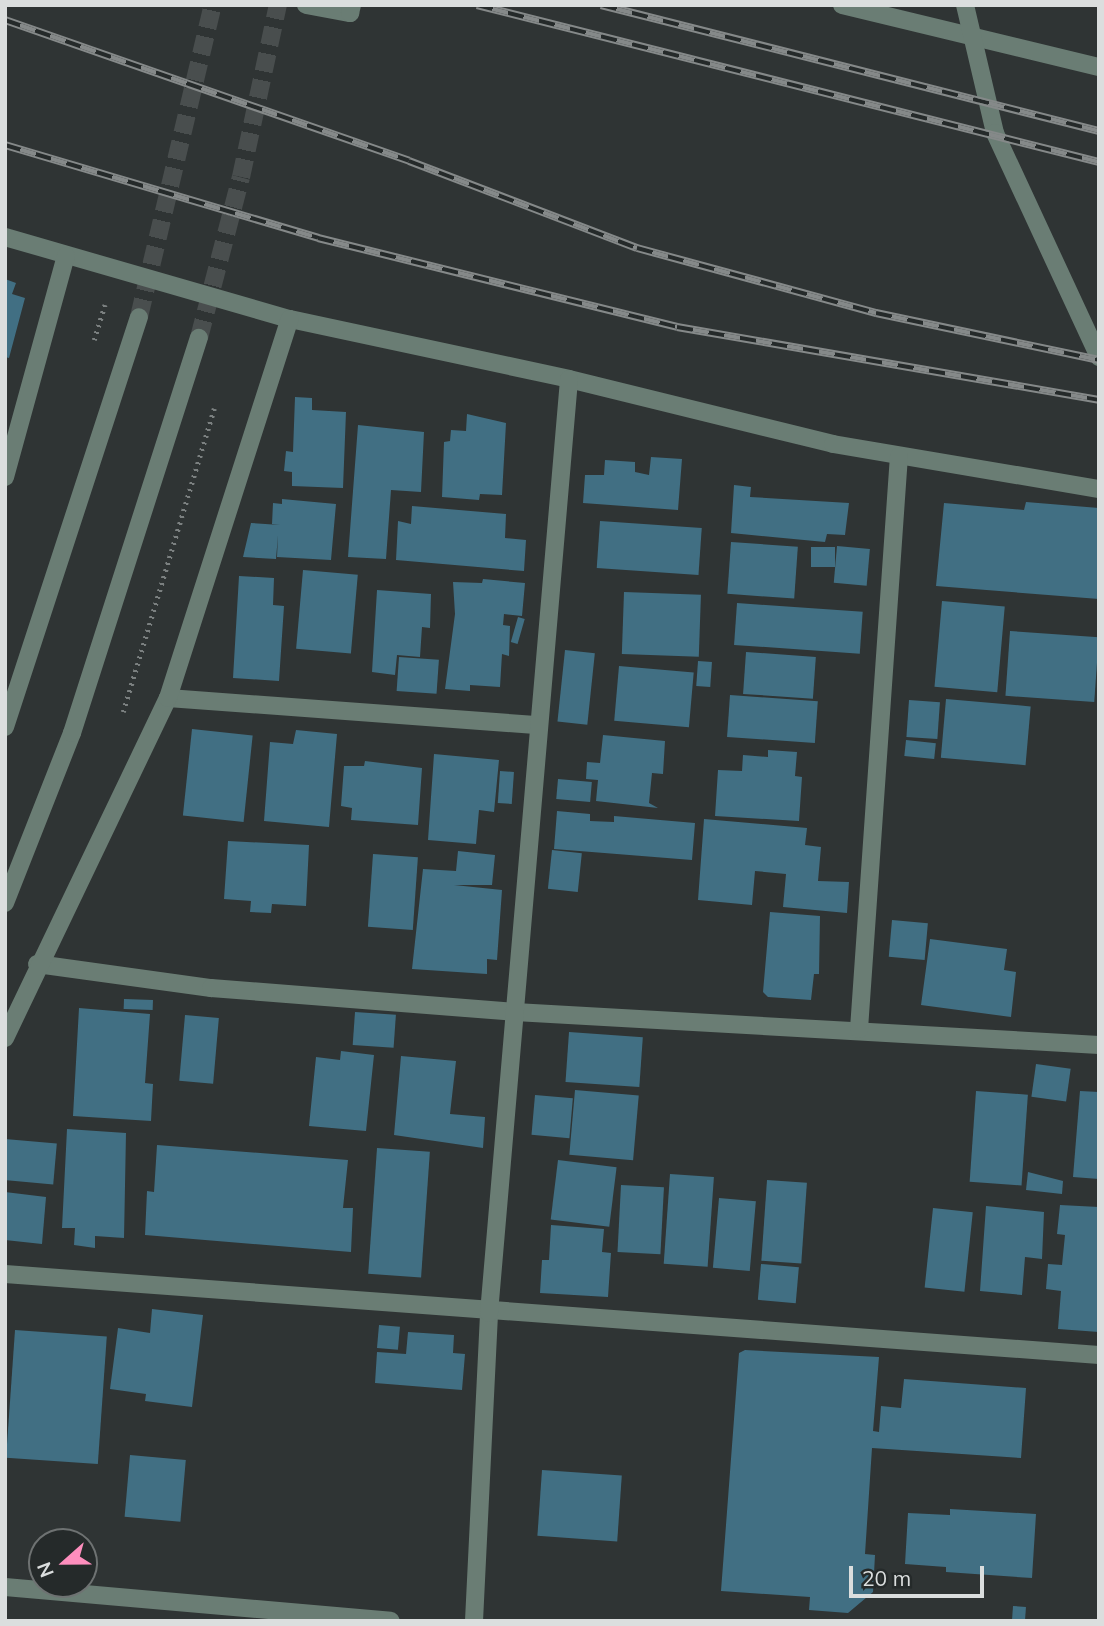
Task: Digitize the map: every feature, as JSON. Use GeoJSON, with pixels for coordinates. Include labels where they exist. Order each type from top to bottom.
{"type":"FeatureCollection","features":[{"type":"Feature","properties":{"kind":"street"},"geometry":{"type":"LineString","coordinates":[[306,5],[350,13],[352,5]]}},
{"type":"Feature","properties":{"kind":"street"},"geometry":{"type":"LineString","coordinates":[[842,5],[1099,67]]}},
{"type":"Feature","properties":{"kind":"street"},"geometry":{"type":"LineString","coordinates":[[965,5],[995,133],[1099,358]]}},
{"type":"Feature","properties":{"kind":"street"},"geometry":{"type":"LineString","coordinates":[[5,237],[290,319],[569,379],[833,444],[1099,489]]}},
{"type":"Feature","properties":{"kind":"street"},"geometry":{"type":"LineString","coordinates":[[5,477],[66,256]]}},
{"type":"Feature","properties":{"kind":"street"},"geometry":{"type":"LineString","coordinates":[[5,727],[139,317]]}},
{"type":"Feature","properties":{"kind":"street"},"geometry":{"type":"LineString","coordinates":[[5,1038],[37,964],[168,698],[290,319]]}},
{"type":"Feature","properties":{"kind":"street"},"geometry":{"type":"LineString","coordinates":[[5,903],[72,733],[199,338]]}},
{"type":"Feature","properties":{"kind":"street"},"geometry":{"type":"LineString","coordinates":[[474,1621],[489,1313],[569,379]]}},
{"type":"Feature","properties":{"kind":"street"},"geometry":{"type":"LineString","coordinates":[[859,1029],[899,456]]}},
{"type":"Feature","properties":{"kind":"street"},"geometry":{"type":"LineString","coordinates":[[168,698],[540,725]]}},
{"type":"Feature","properties":{"kind":"street"},"geometry":{"type":"LineString","coordinates":[[37,964],[211,988],[515,1012],[859,1029],[1099,1045]]}},
{"type":"Feature","properties":{"kind":"street"},"geometry":{"type":"LineString","coordinates":[[5,1274],[489,1313],[1099,1355]]}},
{"type":"Feature","properties":{"kind":"street"},"geometry":{"type":"LineString","coordinates":[[5,1587],[391,1621]]}},
{"type":"Feature","properties":{"kind":"path"},"geometry":{"type":"LineString","coordinates":[[119,724],[217,396]]}},
{"type":"Feature","properties":{"kind":"building"},"geometry":{"type":"Polygon","coordinates":[[[5,279],[16,283],[12,294],[25,298],[9,358],[5,357],[5,279]]]}},
{"type":"Feature","properties":{"kind":"building"},"geometry":{"type":"Polygon","coordinates":[[[295,397],[312,398],[312,410],[346,412],[343,488],[292,486],[292,472],[284,471],[286,451],[293,452],[295,397]]]}},
{"type":"Feature","properties":{"kind":"building"},"geometry":{"type":"Polygon","coordinates":[[[467,414],[506,423],[502,495],[480,494],[479,500],[442,497],[444,442],[450,441],[451,430],[466,431],[467,414]]]}},
{"type":"Feature","properties":{"kind":"building"},"geometry":{"type":"Polygon","coordinates":[[[358,425],[424,432],[421,492],[391,490],[386,559],[348,557],[358,425]]]}},
{"type":"Feature","properties":{"kind":"building"},"geometry":{"type":"Polygon","coordinates":[[[651,457],[682,459],[678,510],[583,503],[585,475],[604,475],[605,460],[635,462],[635,472],[649,475],[651,457]]]}},
{"type":"Feature","properties":{"kind":"building"},"geometry":{"type":"Polygon","coordinates":[[[734,485],[751,487],[750,497],[849,503],[845,535],[827,534],[825,542],[731,533],[734,485]]]}},
{"type":"Feature","properties":{"kind":"building"},"geometry":{"type":"Polygon","coordinates":[[[282,499],[336,504],[331,560],[277,557],[278,535],[276,559],[243,557],[251,523],[280,525],[272,524],[273,503],[282,504],[282,499]]]}},
{"type":"Feature","properties":{"kind":"building"},"geometry":{"type":"Polygon","coordinates":[[[1026,502],[1099,508],[1099,599],[936,586],[944,503],[1024,510],[1026,502]]]}},
{"type":"Feature","properties":{"kind":"building"},"geometry":{"type":"Polygon","coordinates":[[[412,506],[506,514],[505,538],[526,540],[524,571],[396,560],[398,521],[411,524],[412,506]]]}},
{"type":"Feature","properties":{"kind":"building"},"geometry":{"type":"Polygon","coordinates":[[[600,521],[702,528],[698,575],[597,568],[600,521]]]}},
{"type":"Feature","properties":{"kind":"building"},"geometry":{"type":"Polygon","coordinates":[[[731,542],[798,547],[794,599],[727,594],[731,542]]]}},
{"type":"Feature","properties":{"kind":"building"},"geometry":{"type":"Polygon","coordinates":[[[837,546],[870,549],[867,586],[834,583],[837,546]]]}},
{"type":"Feature","properties":{"kind":"building"},"geometry":{"type":"Polygon","coordinates":[[[811,547],[835,547],[835,567],[811,567],[811,547]]]}},
{"type":"Feature","properties":{"kind":"building"},"geometry":{"type":"Polygon","coordinates":[[[303,570],[358,575],[351,653],[296,649],[303,570]]]}},
{"type":"Feature","properties":{"kind":"building"},"geometry":{"type":"Polygon","coordinates":[[[239,576],[274,578],[273,605],[284,606],[279,681],[233,678],[239,576]]]}},
{"type":"Feature","properties":{"kind":"building"},"geometry":{"type":"Polygon","coordinates":[[[483,579],[525,583],[522,616],[504,614],[503,625],[510,626],[509,656],[502,654],[500,687],[470,685],[470,691],[445,689],[455,614],[453,582],[482,583],[483,579]]]}},
{"type":"Feature","properties":{"kind":"building"},"geometry":{"type":"Polygon","coordinates":[[[377,590],[431,594],[430,628],[422,627],[420,657],[397,655],[395,675],[372,672],[377,590]]]}},
{"type":"Feature","properties":{"kind":"building"},"geometry":{"type":"Polygon","coordinates":[[[624,592],[701,595],[699,657],[622,654],[624,592]]]}},
{"type":"Feature","properties":{"kind":"building"},"geometry":{"type":"Polygon","coordinates":[[[942,601],[1005,606],[997,692],[935,687],[942,601]]]}},
{"type":"Feature","properties":{"kind":"building"},"geometry":{"type":"Polygon","coordinates":[[[737,603],[863,612],[860,654],[734,645],[737,603]]]}},
{"type":"Feature","properties":{"kind":"building"},"geometry":{"type":"Polygon","coordinates":[[[518,617],[525,619],[518,644],[511,642],[518,617]]]}},
{"type":"Feature","properties":{"kind":"building"},"geometry":{"type":"Polygon","coordinates":[[[1010,631],[1099,637],[1094,702],[1005,696],[1010,631]]]}},
{"type":"Feature","properties":{"kind":"building"},"geometry":{"type":"Polygon","coordinates":[[[565,650],[595,653],[587,725],[557,722],[565,650]]]}},
{"type":"Feature","properties":{"kind":"building"},"geometry":{"type":"Polygon","coordinates":[[[746,652],[816,657],[813,699],[743,694],[746,652]]]}},
{"type":"Feature","properties":{"kind":"building"},"geometry":{"type":"Polygon","coordinates":[[[399,657],[439,660],[437,694],[397,691],[399,657]]]}},
{"type":"Feature","properties":{"kind":"building"},"geometry":{"type":"Polygon","coordinates":[[[698,661],[712,662],[710,687],[696,686],[698,661]]]}},
{"type":"Feature","properties":{"kind":"building"},"geometry":{"type":"Polygon","coordinates":[[[619,666],[694,673],[689,727],[614,721],[619,666]]]}},
{"type":"Feature","properties":{"kind":"building"},"geometry":{"type":"Polygon","coordinates":[[[730,695],[818,701],[815,743],[727,737],[730,695]]]}},
{"type":"Feature","properties":{"kind":"building"},"geometry":{"type":"Polygon","coordinates":[[[946,699],[1031,706],[1026,765],[941,758],[946,699]]]}},
{"type":"Feature","properties":{"kind":"building"},"geometry":{"type":"Polygon","coordinates":[[[909,700],[940,702],[937,739],[906,737],[909,700]]]}},
{"type":"Feature","properties":{"kind":"building"},"geometry":{"type":"Polygon","coordinates":[[[192,729],[253,735],[244,822],[183,816],[192,729]]]}},
{"type":"Feature","properties":{"kind":"building"},"geometry":{"type":"Polygon","coordinates":[[[296,730],[337,734],[329,827],[264,821],[270,742],[293,744],[296,730]]]}},
{"type":"Feature","properties":{"kind":"building"},"geometry":{"type":"Polygon","coordinates":[[[603,735],[665,741],[663,774],[652,773],[649,803],[658,808],[596,801],[598,780],[586,779],[587,762],[600,763],[603,735]]]}},
{"type":"Feature","properties":{"kind":"building"},"geometry":{"type":"Polygon","coordinates":[[[906,740],[936,743],[934,759],[904,756],[906,740]]]}},
{"type":"Feature","properties":{"kind":"building"},"geometry":{"type":"Polygon","coordinates":[[[768,750],[797,752],[795,776],[802,777],[799,821],[715,816],[718,770],[742,771],[743,755],[768,757],[768,750]]]}},
{"type":"Feature","properties":{"kind":"building"},"geometry":{"type":"Polygon","coordinates":[[[434,754],[499,760],[494,812],[479,810],[476,844],[428,840],[434,754]]]}},
{"type":"Feature","properties":{"kind":"building"},"geometry":{"type":"Polygon","coordinates":[[[365,761],[422,768],[418,825],[351,820],[352,808],[341,806],[344,766],[364,766],[365,761]]]}},
{"type":"Feature","properties":{"kind":"building"},"geometry":{"type":"Polygon","coordinates":[[[500,771],[514,772],[512,804],[498,803],[500,771]]]}},
{"type":"Feature","properties":{"kind":"building"},"geometry":{"type":"Polygon","coordinates":[[[558,779],[592,782],[590,802],[556,799],[558,779]]]}},
{"type":"Feature","properties":{"kind":"building"},"geometry":{"type":"Polygon","coordinates":[[[557,811],[590,814],[590,821],[614,822],[614,816],[695,823],[692,860],[554,849],[557,811]]]}},
{"type":"Feature","properties":{"kind":"building"},"geometry":{"type":"Polygon","coordinates":[[[704,819],[807,828],[805,845],[821,847],[818,881],[849,882],[847,913],[783,907],[786,874],[755,871],[752,905],[698,900],[704,819]]]}},
{"type":"Feature","properties":{"kind":"building"},"geometry":{"type":"Polygon","coordinates":[[[228,841],[309,845],[306,906],[272,904],[271,913],[250,912],[251,901],[224,899],[228,841]]]}},
{"type":"Feature","properties":{"kind":"building"},"geometry":{"type":"Polygon","coordinates":[[[552,850],[582,853],[578,892],[548,889],[552,850]]]}},
{"type":"Feature","properties":{"kind":"building"},"geometry":{"type":"Polygon","coordinates":[[[458,851],[495,855],[492,885],[454,885],[502,890],[497,960],[487,959],[487,974],[412,969],[423,869],[456,871],[458,851]]]}},
{"type":"Feature","properties":{"kind":"building"},"geometry":{"type":"Polygon","coordinates":[[[373,854],[418,857],[413,930],[368,927],[373,854]]]}},
{"type":"Feature","properties":{"kind":"building"},"geometry":{"type":"Polygon","coordinates":[[[770,912],[820,916],[819,974],[814,974],[811,1000],[768,997],[763,992],[770,912]]]}},
{"type":"Feature","properties":{"kind":"building"},"geometry":{"type":"Polygon","coordinates":[[[892,920],[928,923],[925,960],[889,957],[892,920]]]}},
{"type":"Feature","properties":{"kind":"building"},"geometry":{"type":"Polygon","coordinates":[[[930,939],[1007,949],[1004,970],[1016,972],[1011,1017],[921,1005],[930,939]]]}},
{"type":"Feature","properties":{"kind":"building"},"geometry":{"type":"Polygon","coordinates":[[[124,999],[153,1000],[153,1010],[124,1009],[124,999]]]}},
{"type":"Feature","properties":{"kind":"building"},"geometry":{"type":"Polygon","coordinates":[[[79,1008],[150,1014],[145,1083],[153,1084],[151,1121],[73,1116],[79,1008]]]}},
{"type":"Feature","properties":{"kind":"building"},"geometry":{"type":"Polygon","coordinates":[[[355,1012],[396,1015],[394,1048],[353,1045],[355,1012]]]}},
{"type":"Feature","properties":{"kind":"building"},"geometry":{"type":"Polygon","coordinates":[[[185,1015],[219,1018],[213,1084],[179,1081],[185,1015]]]}},
{"type":"Feature","properties":{"kind":"building"},"geometry":{"type":"Polygon","coordinates":[[[569,1032],[643,1037],[639,1087],[566,1082],[569,1032]]]}},
{"type":"Feature","properties":{"kind":"building"},"geometry":{"type":"Polygon","coordinates":[[[341,1051],[374,1055],[366,1131],[309,1126],[316,1057],[340,1060],[341,1051]]]}},
{"type":"Feature","properties":{"kind":"building"},"geometry":{"type":"Polygon","coordinates":[[[401,1056],[456,1061],[450,1114],[485,1117],[483,1148],[394,1135],[401,1056]]]}},
{"type":"Feature","properties":{"kind":"building"},"geometry":{"type":"Polygon","coordinates":[[[1036,1064],[1071,1069],[1066,1102],[1031,1097],[1036,1064]]]}},
{"type":"Feature","properties":{"kind":"building"},"geometry":{"type":"Polygon","coordinates":[[[575,1090],[639,1096],[633,1160],[569,1155],[575,1090]]]}},
{"type":"Feature","properties":{"kind":"building"},"geometry":{"type":"Polygon","coordinates":[[[976,1091],[1028,1095],[1022,1185],[970,1182],[976,1091]]]}},
{"type":"Feature","properties":{"kind":"building"},"geometry":{"type":"Polygon","coordinates":[[[1080,1091],[1099,1092],[1099,1179],[1073,1177],[1080,1091]]]}},
{"type":"Feature","properties":{"kind":"building"},"geometry":{"type":"Polygon","coordinates":[[[535,1095],[573,1098],[569,1138],[532,1135],[535,1095]]]}},
{"type":"Feature","properties":{"kind":"building"},"geometry":{"type":"Polygon","coordinates":[[[67,1129],[126,1133],[124,1238],[95,1236],[95,1248],[74,1245],[75,1228],[62,1228],[67,1129]]]}},
{"type":"Feature","properties":{"kind":"building"},"geometry":{"type":"Polygon","coordinates":[[[5,1139],[57,1144],[53,1184],[5,1180],[5,1139]]]}},
{"type":"Feature","properties":{"kind":"building"},"geometry":{"type":"Polygon","coordinates":[[[157,1145],[348,1160],[343,1208],[353,1208],[351,1252],[145,1235],[147,1191],[154,1192],[157,1145]]]}},
{"type":"Feature","properties":{"kind":"building"},"geometry":{"type":"Polygon","coordinates":[[[377,1148],[430,1152],[421,1277],[368,1274],[377,1148]]]}},
{"type":"Feature","properties":{"kind":"building"},"geometry":{"type":"Polygon","coordinates":[[[558,1160],[617,1167],[609,1227],[551,1220],[558,1160]]]}},
{"type":"Feature","properties":{"kind":"building"},"geometry":{"type":"Polygon","coordinates":[[[1028,1172],[1063,1181],[1062,1194],[1026,1190],[1028,1172]]]}},
{"type":"Feature","properties":{"kind":"building"},"geometry":{"type":"Polygon","coordinates":[[[670,1174],[714,1177],[708,1267],[664,1264],[670,1174]]]}},
{"type":"Feature","properties":{"kind":"building"},"geometry":{"type":"Polygon","coordinates":[[[767,1180],[807,1183],[801,1264],[761,1261],[767,1180]]]}},
{"type":"Feature","properties":{"kind":"building"},"geometry":{"type":"Polygon","coordinates":[[[621,1185],[664,1187],[660,1254],[617,1252],[621,1185]]]}},
{"type":"Feature","properties":{"kind":"building"},"geometry":{"type":"Polygon","coordinates":[[[5,1192],[46,1197],[42,1244],[5,1240],[5,1192]]]}},
{"type":"Feature","properties":{"kind":"building"},"geometry":{"type":"Polygon","coordinates":[[[719,1198],[756,1201],[750,1271],[713,1268],[719,1198]]]}},
{"type":"Feature","properties":{"kind":"building"},"geometry":{"type":"Polygon","coordinates":[[[1060,1205],[1099,1207],[1099,1332],[1058,1329],[1061,1291],[1046,1289],[1048,1264],[1062,1265],[1065,1235],[1057,1234],[1060,1205]]]}},
{"type":"Feature","properties":{"kind":"building"},"geometry":{"type":"Polygon","coordinates":[[[986,1206],[1044,1212],[1042,1259],[1025,1257],[1022,1295],[980,1291],[986,1206]]]}},
{"type":"Feature","properties":{"kind":"building"},"geometry":{"type":"Polygon","coordinates":[[[933,1208],[973,1212],[964,1292],[925,1288],[933,1208]]]}},
{"type":"Feature","properties":{"kind":"building"},"geometry":{"type":"Polygon","coordinates":[[[551,1225],[604,1229],[602,1252],[611,1253],[608,1297],[540,1293],[542,1260],[549,1260],[551,1225]]]}},
{"type":"Feature","properties":{"kind":"building"},"geometry":{"type":"Polygon","coordinates":[[[761,1264],[799,1267],[796,1303],[758,1300],[761,1264]]]}},
{"type":"Feature","properties":{"kind":"building"},"geometry":{"type":"Polygon","coordinates":[[[152,1309],[203,1315],[192,1407],[145,1401],[146,1394],[110,1389],[118,1328],[150,1333],[152,1309]]]}},
{"type":"Feature","properties":{"kind":"building"},"geometry":{"type":"Polygon","coordinates":[[[379,1325],[400,1327],[398,1350],[377,1348],[379,1325]]]}},
{"type":"Feature","properties":{"kind":"building"},"geometry":{"type":"Polygon","coordinates":[[[15,1330],[107,1336],[98,1464],[6,1458],[15,1330]]]}},
{"type":"Feature","properties":{"kind":"building"},"geometry":{"type":"Polygon","coordinates":[[[408,1332],[454,1335],[453,1353],[465,1354],[462,1390],[375,1383],[377,1352],[406,1354],[408,1332]]]}},
{"type":"Feature","properties":{"kind":"building"},"geometry":{"type":"Polygon","coordinates":[[[745,1350],[879,1357],[873,1431],[879,1432],[881,1406],[901,1408],[904,1379],[1026,1388],[1021,1458],[872,1448],[865,1554],[875,1555],[873,1592],[848,1613],[809,1610],[810,1597],[721,1591],[739,1353],[745,1350]]]}},
{"type":"Feature","properties":{"kind":"building"},"geometry":{"type":"Polygon","coordinates":[[[130,1455],[186,1460],[180,1522],[125,1517],[130,1455]]]}},
{"type":"Feature","properties":{"kind":"building"},"geometry":{"type":"Polygon","coordinates":[[[542,1470],[622,1476],[617,1541],[537,1536],[542,1470]]]}},
{"type":"Feature","properties":{"kind":"building"},"geometry":{"type":"Polygon","coordinates":[[[950,1509],[1036,1514],[1032,1578],[946,1572],[946,1567],[905,1564],[908,1513],[950,1515],[950,1509]]]}},
{"type":"Feature","properties":{"kind":"building"},"geometry":{"type":"Polygon","coordinates":[[[1013,1606],[1026,1607],[1025,1621],[1012,1621],[1013,1606]]]}},
{"type":"Feature","properties":{"kind":"tunnel"},"geometry":{"type":"LineString","coordinates":[[139,317],[213,5]]}},
{"type":"Feature","properties":{"kind":"tunnel"},"geometry":{"type":"LineString","coordinates":[[199,338],[241,177],[278,5]]}},
{"type":"Feature","properties":{"kind":"railway"},"geometry":{"type":"LineString","coordinates":[[477,5],[1099,162]]}},
{"type":"Feature","properties":{"kind":"railway"},"geometry":{"type":"LineString","coordinates":[[601,5],[1099,131]]}},
{"type":"Feature","properties":{"kind":"railway"},"geometry":{"type":"LineString","coordinates":[[5,20],[409,161],[637,248],[876,313],[1099,360]]}},
{"type":"Feature","properties":{"kind":"railway"},"geometry":{"type":"LineString","coordinates":[[5,145],[318,238],[677,327],[1099,400]]}}]}
